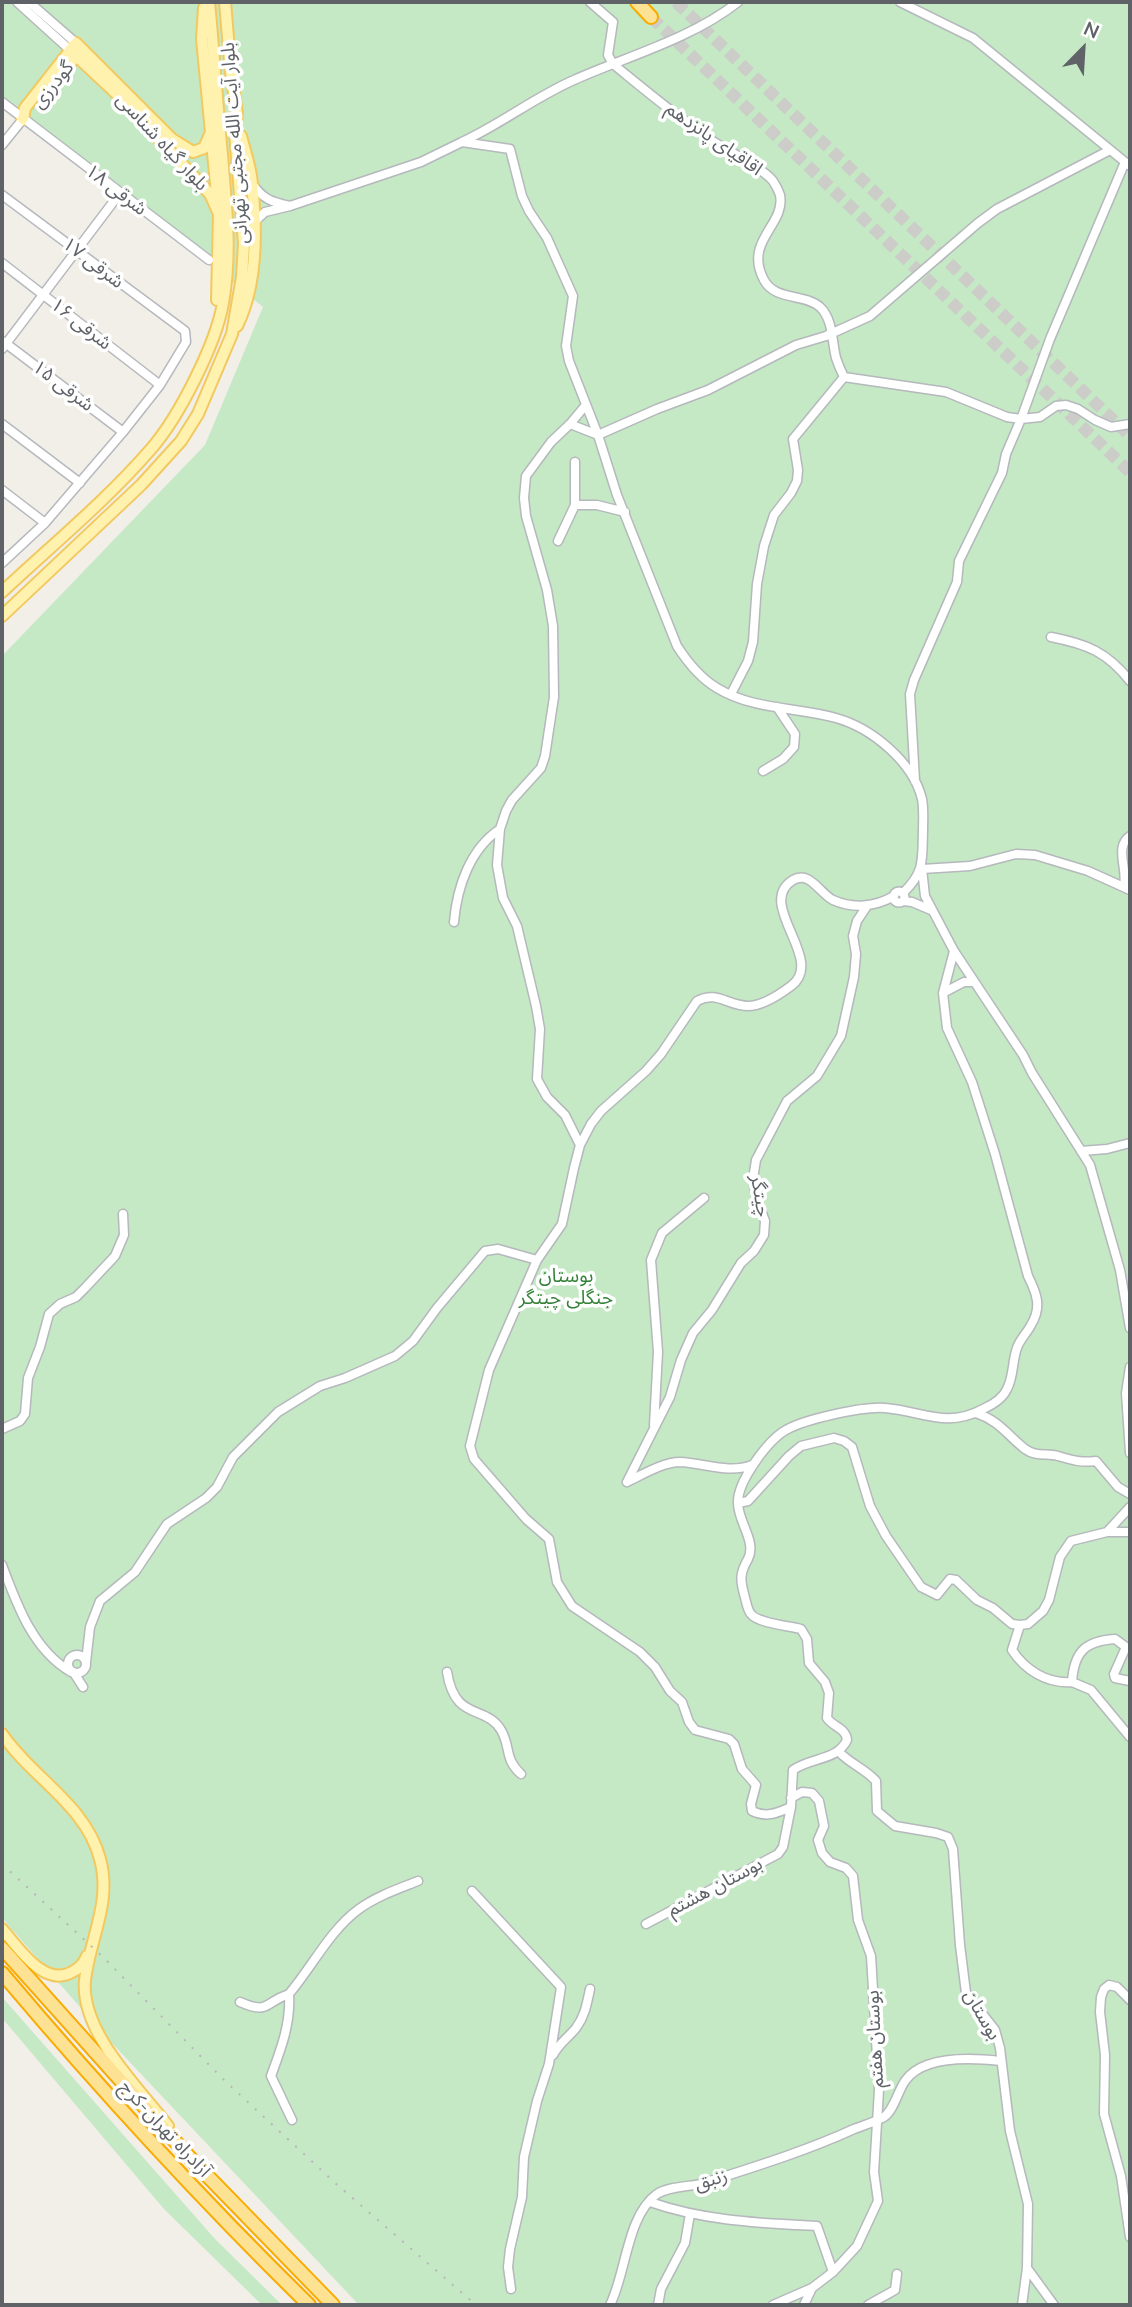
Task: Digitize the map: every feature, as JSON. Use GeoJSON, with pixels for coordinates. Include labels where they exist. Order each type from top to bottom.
{"type":"FeatureCollection","features":[{"type":"Feature","properties":{"kind":"highway"},"geometry":{"type":"LineString","coordinates":[[637,2],[651,17]]}},
{"type":"Feature","properties":{"kind":"highway","name":"آزادراه تهران-کرج"},"geometry":{"type":"LineString","coordinates":[[2,1948],[191,2159],[333,2305]]}},
{"type":"Feature","properties":{"kind":"highway"},"geometry":{"type":"LineString","coordinates":[[2,1973],[55,2036],[183,2175],[309,2305]]}},
{"type":"Feature","properties":{"kind":"main road"},"geometry":{"type":"LineString","coordinates":[[206,2],[202,39],[219,214],[217,323]]}},
{"type":"Feature","properties":{"kind":"main road","name":"بلوار آیت الله مجتبی تهرانی"},"geometry":{"type":"LineString","coordinates":[[2,590],[86,514],[152,448],[197,376],[217,323],[223,305],[229,227],[206,2]]}},
{"type":"Feature","properties":{"kind":"main road","name":"بلوار آیت الله مجتبی تهرانی"},"geometry":{"type":"LineString","coordinates":[[2,616],[141,485],[181,441],[198,414],[232,334],[242,277],[244,244],[235,133],[237,113],[225,2]]}},
{"type":"Feature","properties":{"kind":"main road","name":"بلوار گیاه شناسی"},"geometry":{"type":"LineString","coordinates":[[74,51],[193,174],[210,194],[219,214]]}},
{"type":"Feature","properties":{"kind":"main road","name":"بلوار گیاه شناسی"},"geometry":{"type":"LineString","coordinates":[[74,51],[184,148],[193,152],[204,148],[212,130]]}},
{"type":"Feature","properties":{"kind":"main road","name":"گودرزی"},"geometry":{"type":"LineString","coordinates":[[23,119],[64,73],[74,51]]}},
{"type":"Feature","properties":{"kind":"main road","name":"گودرزی"},"geometry":{"type":"LineString","coordinates":[[23,119],[25,108],[74,51]]}},
{"type":"Feature","properties":{"kind":"main road"},"geometry":{"type":"LineString","coordinates":[[64,73],[89,66]]}},
{"type":"Feature","properties":{"kind":"main road"},"geometry":{"type":"LineString","coordinates":[[232,334],[245,310],[252,273],[252,182],[237,113]]}},
{"type":"Feature","properties":{"kind":"main road"},"geometry":{"type":"LineString","coordinates":[[47,550],[46,559],[50,563],[58,563]]}},
{"type":"Feature","properties":{"kind":"main road"},"geometry":{"type":"LineString","coordinates":[[2,1734],[33,1773],[65,1800],[80,1819],[100,1857],[104,1895],[85,1981],[86,1999],[94,2027],[191,2159]]}},
{"type":"Feature","properties":{"kind":"main road"},"geometry":{"type":"LineString","coordinates":[[2,1741],[68,1809],[88,1838],[100,1880],[96,1920],[86,1959],[76,1970],[57,1976],[44,1972],[2,1929]]}},
{"type":"Feature","properties":{"kind":"street","name":"بلوار گیاه شناسی"},"geometry":{"type":"LineString","coordinates":[[17,2],[74,51]]}},
{"type":"Feature","properties":{"kind":"street","name":"بلوار گیاه شناسی"},"geometry":{"type":"LineString","coordinates":[[29,2],[74,51]]}},
{"type":"Feature","properties":{"kind":"street"},"geometry":{"type":"LineString","coordinates":[[590,2],[613,22],[608,55],[613,64]]}},
{"type":"Feature","properties":{"kind":"street"},"geometry":{"type":"LineString","coordinates":[[253,223],[265,212],[421,162],[486,131],[572,80],[706,23],[737,2]]}},
{"type":"Feature","properties":{"kind":"street"},"geometry":{"type":"LineString","coordinates":[[900,2],[973,38],[1127,164],[1050,339],[1006,454],[1002,473],[959,561],[957,582],[914,680],[910,704],[915,780],[922,800],[922,869],[925,896],[954,951],[1023,1055],[1090,1165],[1120,1270],[1130,1328]]}},
{"type":"Feature","properties":{"kind":"street","name":"اقاقیای پانزدهم"},"geometry":{"type":"LineString","coordinates":[[613,64],[698,131],[772,180],[780,195],[779,212],[761,241],[758,256],[762,275],[774,291],[820,307],[832,334],[836,359],[844,377]]}},
{"type":"Feature","properties":{"kind":"street","name":"۱۸ شرقی"},"geometry":{"type":"LineString","coordinates":[[2,102],[209,260]]}},
{"type":"Feature","properties":{"kind":"street"},"geometry":{"type":"LineString","coordinates":[[2,145],[23,119]]}},
{"type":"Feature","properties":{"kind":"street"},"geometry":{"type":"LineString","coordinates":[[462,142],[510,149],[522,196],[547,238],[573,296],[566,346],[573,374],[677,646],[687,662],[718,688],[731,694],[777,707],[837,718],[854,725],[891,751],[915,780]]}},
{"type":"Feature","properties":{"kind":"street"},"geometry":{"type":"LineString","coordinates":[[570,424],[598,435],[708,390],[796,345],[832,334],[870,316],[997,209],[1110,150]]}},
{"type":"Feature","properties":{"kind":"street"},"geometry":{"type":"LineString","coordinates":[[252,182],[258,193],[268,201],[290,206]]}},
{"type":"Feature","properties":{"kind":"street"},"geometry":{"type":"LineString","coordinates":[[3,345],[120,193]]}},
{"type":"Feature","properties":{"kind":"street","name":"۱۷ شرقی"},"geometry":{"type":"LineString","coordinates":[[2,195],[185,331],[186,342],[160,385]]}},
{"type":"Feature","properties":{"kind":"street","name":"۱۶ شرقی"},"geometry":{"type":"LineString","coordinates":[[2,263],[160,385]]}},
{"type":"Feature","properties":{"kind":"street","name":"۱۵ شرقی"},"geometry":{"type":"LineString","coordinates":[[3,345],[123,432]]}},
{"type":"Feature","properties":{"kind":"street"},"geometry":{"type":"LineString","coordinates":[[731,694],[748,661],[753,642],[757,584],[764,546],[774,515],[797,481],[793,439],[844,377],[946,392],[1007,417],[1040,417],[1056,406],[1066,405],[1111,427],[1130,424]]}},
{"type":"Feature","properties":{"kind":"street"},"geometry":{"type":"LineString","coordinates":[[2,563],[45,523],[160,385]]}},
{"type":"Feature","properties":{"kind":"street"},"geometry":{"type":"LineString","coordinates":[[580,1145],[565,1115],[547,1097],[537,1079],[540,1029],[536,1006],[517,926],[503,898],[497,857],[500,829],[512,800],[541,768],[551,730],[554,696],[553,626],[547,590],[526,516],[526,476],[551,442],[585,406]]}},
{"type":"Feature","properties":{"kind":"street"},"geometry":{"type":"LineString","coordinates":[[2,424],[80,483]]}},
{"type":"Feature","properties":{"kind":"street"},"geometry":{"type":"LineString","coordinates":[[558,541],[575,505],[575,462]]}},
{"type":"Feature","properties":{"kind":"street"},"geometry":{"type":"LineString","coordinates":[[2,490],[45,523]]}},
{"type":"Feature","properties":{"kind":"street"},"geometry":{"type":"LineString","coordinates":[[575,505],[597,505],[625,512]]}},
{"type":"Feature","properties":{"kind":"street"},"geometry":{"type":"LineString","coordinates":[[1051,637],[1083,644],[1100,653],[1130,681]]}},
{"type":"Feature","properties":{"kind":"street"},"geometry":{"type":"LineString","coordinates":[[763,771],[783,759],[794,747],[795,734],[777,707]]}},
{"type":"Feature","properties":{"kind":"street"},"geometry":{"type":"LineString","coordinates":[[454,922],[459,895],[472,859],[485,839],[500,829]]}},
{"type":"Feature","properties":{"kind":"street"},"geometry":{"type":"LineString","coordinates":[[922,869],[970,866],[1016,853],[1035,855],[1088,871],[1127,888],[1121,847],[1123,841],[1130,836]]}},
{"type":"Feature","properties":{"kind":"street"},"geometry":{"type":"LineString","coordinates":[[791,1802],[773,1815],[752,1811],[756,1785],[742,1769],[734,1744],[721,1736],[695,1730],[682,1702],[670,1691],[655,1667],[639,1652],[572,1606],[557,1582],[550,1539],[526,1519],[474,1459],[470,1446],[489,1370],[537,1260],[562,1224],[580,1145],[601,1111],[661,1054],[697,1001],[715,996],[750,1006],[761,1004],[793,985],[800,976],[801,966],[780,899],[793,881],[802,877],[810,880],[830,898],[867,906],[900,897],[922,869]]}},
{"type":"Feature","properties":{"kind":"street"},"geometry":{"type":"LineString","coordinates":[[900,897],[931,910]]}},
{"type":"Feature","properties":{"kind":"street","name":"چیتگر"},"geometry":{"type":"LineString","coordinates":[[755,1464],[745,1468],[729,1468],[670,1463],[627,1482],[670,1397],[681,1360],[693,1333],[712,1310],[741,1263],[754,1251],[764,1235],[765,1221],[753,1179],[756,1160],[787,1101],[817,1076],[841,1036],[854,977],[856,954],[853,936],[857,921],[867,906]]}},
{"type":"Feature","properties":{"kind":"street"},"geometry":{"type":"LineString","coordinates":[[839,1752],[847,1740],[846,1734],[827,1718],[829,1693],[825,1682],[809,1663],[807,1639],[801,1629],[758,1620],[750,1614],[740,1578],[750,1556],[751,1545],[738,1503],[739,1491],[744,1478],[786,1430],[850,1411],[885,1408],[943,1420],[976,1413],[993,1405],[1006,1391],[1019,1343],[1039,1309],[972,1082],[947,1028],[943,993],[954,951]]}},
{"type":"Feature","properties":{"kind":"street"},"geometry":{"type":"LineString","coordinates":[[943,993],[964,982],[974,982]]}},
{"type":"Feature","properties":{"kind":"street"},"geometry":{"type":"LineString","coordinates":[[1081,1151],[1107,1149],[1130,1143]]}},
{"type":"Feature","properties":{"kind":"street"},"geometry":{"type":"LineString","coordinates":[[654,1428],[658,1352],[651,1260],[662,1233],[704,1198]]}},
{"type":"Feature","properties":{"kind":"street"},"geometry":{"type":"LineString","coordinates":[[2,1429],[20,1420],[25,1414],[28,1378],[49,1314],[60,1304],[76,1297],[115,1256],[124,1235],[123,1214]]}},
{"type":"Feature","properties":{"kind":"street"},"geometry":{"type":"LineString","coordinates":[[87,1642],[67,1664],[83,1687],[87,1642],[100,1601],[135,1572],[167,1524],[206,1498],[216,1487],[233,1457],[278,1412],[320,1386],[396,1356],[413,1341],[485,1251],[498,1249],[537,1260]]}},
{"type":"Feature","properties":{"kind":"street"},"geometry":{"type":"LineString","coordinates":[[1130,1367],[1126,1393],[1130,1453]]}},
{"type":"Feature","properties":{"kind":"street"},"geometry":{"type":"LineString","coordinates":[[976,1413],[1002,1426],[1025,1449],[1035,1454],[1056,1455],[1069,1461],[1096,1461],[1118,1487],[1130,1494]]}},
{"type":"Feature","properties":{"kind":"street"},"geometry":{"type":"LineString","coordinates":[[738,1503],[748,1501],[802,1446],[834,1438],[844,1441],[852,1447],[857,1458],[870,1506],[886,1536],[921,1587],[937,1595],[950,1580],[956,1580],[976,1600],[993,1608],[1012,1623],[1020,1625],[1035,1619],[1043,1611],[1049,1600],[1060,1557],[1071,1541],[1107,1532],[1130,1532]]}},
{"type":"Feature","properties":{"kind":"street"},"geometry":{"type":"LineString","coordinates":[[1107,1532],[1130,1507]]}},
{"type":"Feature","properties":{"kind":"street"},"geometry":{"type":"LineString","coordinates":[[2,1565],[25,1620],[49,1656],[72,1673]]}},
{"type":"Feature","properties":{"kind":"street"},"geometry":{"type":"LineString","coordinates":[[1020,1625],[1013,1650],[1021,1663],[1057,1684],[1072,1682],[1091,1690],[1130,1737]]}},
{"type":"Feature","properties":{"kind":"street"},"geometry":{"type":"LineString","coordinates":[[1072,1682],[1073,1670],[1085,1647],[1095,1641],[1115,1639],[1126,1647],[1114,1674],[1115,1678],[1130,1681]]}},
{"type":"Feature","properties":{"kind":"street"},"geometry":{"type":"LineString","coordinates":[[49,1656],[60,1658],[74,1655],[84,1658],[85,1667]]}},
{"type":"Feature","properties":{"kind":"street"},"geometry":{"type":"LineString","coordinates":[[72,1673],[85,1667]]}},
{"type":"Feature","properties":{"kind":"street"},"geometry":{"type":"LineString","coordinates":[[447,1672],[448,1681],[459,1704],[491,1720],[500,1729],[511,1765],[521,1774]]}},
{"type":"Feature","properties":{"kind":"street","name":"بوستان هشتم"},"geometry":{"type":"LineString","coordinates":[[646,1924],[778,1854],[783,1847],[791,1802],[790,1784],[793,1770],[801,1764],[839,1752]]}},
{"type":"Feature","properties":{"kind":"street","name":"بوستان"},"geometry":{"type":"LineString","coordinates":[[839,1752],[851,1764],[867,1771],[876,1781],[877,1811],[895,1826],[948,1837],[954,1857],[966,1993],[995,2030],[1000,2048],[1010,2131],[1028,2204],[1027,2268],[1022,2305]]}},
{"type":"Feature","properties":{"kind":"street","name":"بوستان هفتم"},"geometry":{"type":"LineString","coordinates":[[791,1802],[802,1793],[812,1793],[819,1801],[824,1826],[818,1840],[822,1853],[830,1862],[846,1867],[853,1876],[858,1920],[871,1956],[879,2119],[874,2172],[878,2201],[858,2246],[833,2272],[812,2288],[804,2305]]}},
{"type":"Feature","properties":{"kind":"street"},"geometry":{"type":"LineString","coordinates":[[240,2002],[255,2009],[268,2007],[278,1998],[289,1994],[357,1910],[418,1881]]}},
{"type":"Feature","properties":{"kind":"street"},"geometry":{"type":"LineString","coordinates":[[472,1891],[561,1987],[549,2064]]}},
{"type":"Feature","properties":{"kind":"street"},"geometry":{"type":"LineString","coordinates":[[1130,2000],[1117,1987],[1109,1985],[1101,1997],[1100,2012],[1105,2055],[1104,2114],[1121,2176],[1130,2237]]}},
{"type":"Feature","properties":{"kind":"street"},"geometry":{"type":"LineString","coordinates":[[511,2289],[508,2267],[510,2249],[522,2197],[524,2157],[537,2101],[549,2064],[559,2044],[575,2030],[584,2016],[590,1989]]}},
{"type":"Feature","properties":{"kind":"street"},"geometry":{"type":"LineString","coordinates":[[289,1994],[290,2012],[284,2041],[271,2076],[292,2120]]}},
{"type":"Feature","properties":{"kind":"street"},"geometry":{"type":"LineString","coordinates":[[879,2119],[887,2115],[906,2080],[915,2070],[948,2060],[972,2058],[1000,2062]]}},
{"type":"Feature","properties":{"kind":"street","name":"زنبق"},"geometry":{"type":"LineString","coordinates":[[650,2202],[659,2193],[698,2185],[826,2142],[879,2119]]}},
{"type":"Feature","properties":{"kind":"street"},"geometry":{"type":"LineString","coordinates":[[610,2305],[616,2293],[630,2237],[650,2202],[690,2214],[745,2222],[817,2226],[833,2272]]}},
{"type":"Feature","properties":{"kind":"street"},"geometry":{"type":"LineString","coordinates":[[658,2305],[661,2289],[685,2243],[690,2214]]}},
{"type":"Feature","properties":{"kind":"street"},"geometry":{"type":"LineString","coordinates":[[1027,2268],[1054,2305]]}},
{"type":"Feature","properties":{"kind":"street"},"geometry":{"type":"LineString","coordinates":[[867,2305],[895,2290],[897,2274]]}},
{"type":"Feature","properties":{"kind":"street"},"geometry":{"type":"LineString","coordinates":[[773,2305],[812,2288]]}},
{"type":"Feature","properties":{"kind":"green space","name":"بوستان جنگلی چیتگر"},"geometry":{"type":"Polygon","coordinates":[[[2,2],[1130,2],[1130,2305],[359,2305],[108,2039],[2,1918],[2,656],[205,445],[263,307],[2,98],[2,2]]]}},
{"type":"Feature","properties":{"kind":"green space"},"geometry":{"type":"Polygon","coordinates":[[[2,1997],[215,2239],[282,2305],[262,2305],[164,2209],[2,2018],[2,1997]]]}},
{"type":"Feature","properties":{"kind":"tunnel"},"geometry":{"type":"LineString","coordinates":[[676,2],[1130,436]]}},
{"type":"Feature","properties":{"kind":"tunnel"},"geometry":{"type":"LineString","coordinates":[[651,17],[1130,472]]}},
{"type":"Feature","properties":{"kind":"railway"},"geometry":{"type":"LineString","coordinates":[[2,1864],[103,1957],[222,2078],[334,2182],[476,2305]]}}]}
